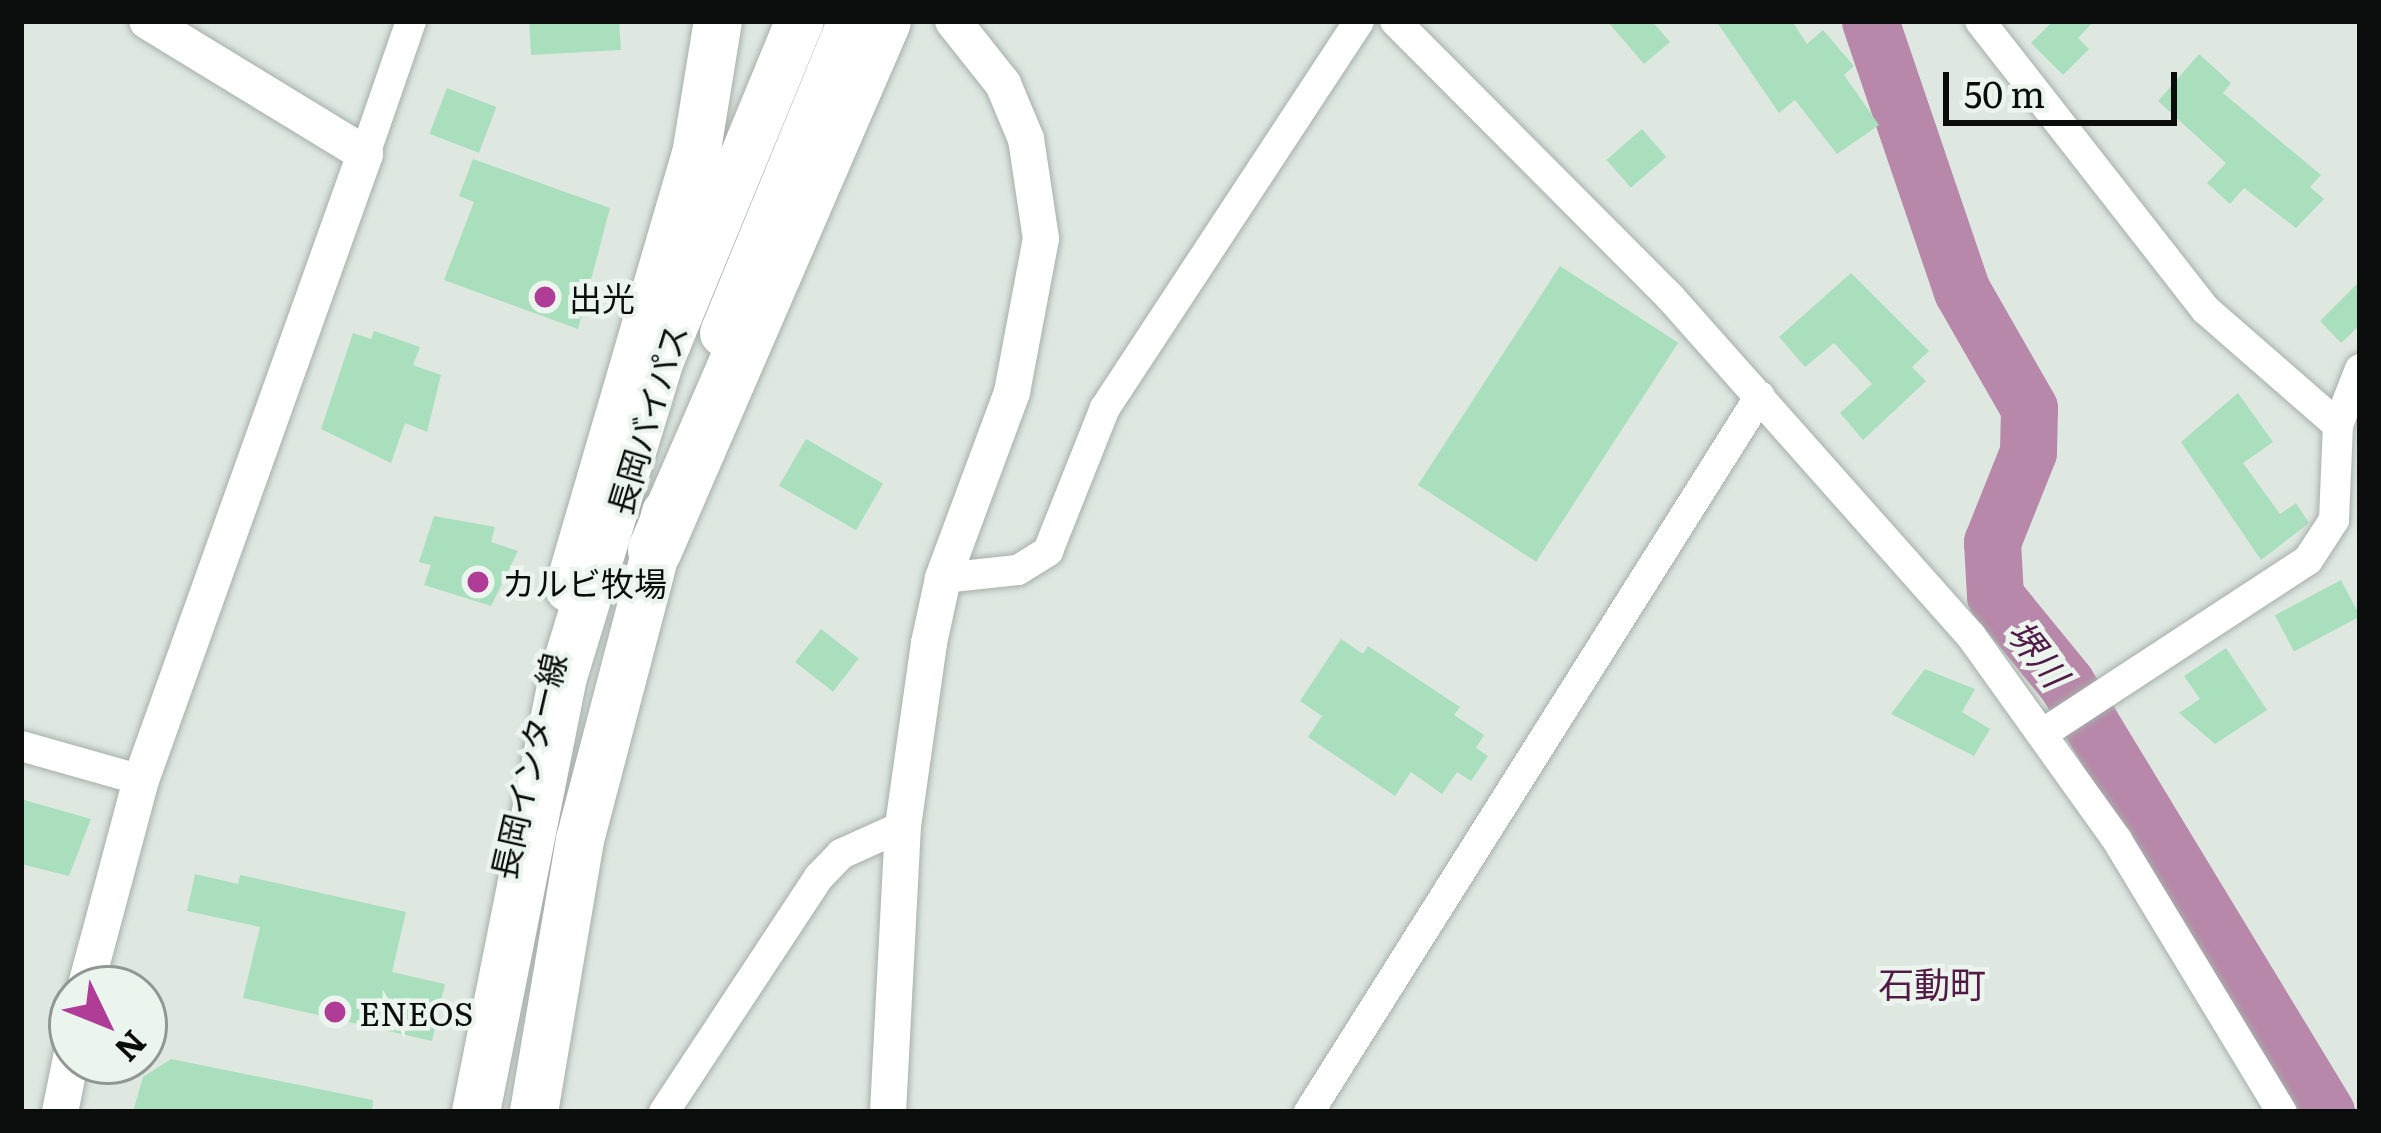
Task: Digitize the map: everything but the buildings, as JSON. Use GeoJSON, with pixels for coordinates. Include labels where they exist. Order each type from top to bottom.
{"type":"FeatureCollection","features":[{"type":"Feature","properties":{"kind":"highway"},"geometry":{"type":"LineString","coordinates":[[655,550],[884,21]]}},
{"type":"Feature","properties":{"kind":"main road","name":"長岡インター線"},"geometry":{"type":"LineString","coordinates":[[489,1028],[498,884],[587,513],[696,155],[718,21]]}},
{"type":"Feature","properties":{"kind":"main road","name":"長岡バイパス"},"geometry":{"type":"LineString","coordinates":[[476,1112],[489,1028],[563,677],[660,360],[800,21]]}},
{"type":"Feature","properties":{"kind":"main road","name":"長岡バイパス"},"geometry":{"type":"LineString","coordinates":[[534,1112],[580,840],[655,550],[770,207],[852,21]]}},
{"type":"Feature","properties":{"kind":"street"},"geometry":{"type":"LineString","coordinates":[[147,21],[365,154]]}},
{"type":"Feature","properties":{"kind":"street"},"geometry":{"type":"LineString","coordinates":[[92,965],[141,780],[412,21]]}},
{"type":"Feature","properties":{"kind":"street"},"geometry":{"type":"LineString","coordinates":[[888,1112],[903,826],[943,578],[1012,392],[1041,239],[1026,139],[1003,84],[953,21]]}},
{"type":"Feature","properties":{"kind":"street"},"geometry":{"type":"LineString","coordinates":[[1395,21],[1760,396],[2054,726],[2282,1112]]}},
{"type":"Feature","properties":{"kind":"street"},"geometry":{"type":"LineString","coordinates":[[1980,21],[2206,310],[2338,425]]}},
{"type":"Feature","properties":{"kind":"street"},"geometry":{"type":"LineString","coordinates":[[943,578],[1018,570],[1048,551],[1105,408],[1348,26]]}},
{"type":"Feature","properties":{"kind":"street"},"geometry":{"type":"LineString","coordinates":[[2054,726],[2282,581],[2347,525],[2338,425],[2360,369]]}},
{"type":"Feature","properties":{"kind":"street"},"geometry":{"type":"LineString","coordinates":[[1309,1112],[1760,396]]}},
{"type":"Feature","properties":{"kind":"street"},"geometry":{"type":"LineString","coordinates":[[21,746],[141,780]]}},
{"type":"Feature","properties":{"kind":"street"},"geometry":{"type":"LineString","coordinates":[[664,1112],[819,877],[841,854],[903,826]]}},
{"type":"Feature","properties":{"kind":"waterway","name":"堺川"},"geometry":{"type":"LineString","coordinates":[[1870,21],[1962,291],[2029,408],[2028,452],[1992,542],[1995,596],[2066,683],[2326,1112]]}},
{"type":"Feature","properties":{"kind":"place","name":"出光"},"geometry":{"type":"Point","coordinates":[545,297]}},
{"type":"Feature","properties":{"kind":"place","name":"カルビ牧場"},"geometry":{"type":"Point","coordinates":[478,582]}},
{"type":"Feature","properties":{"kind":"place","name":"ENEOS"},"geometry":{"type":"Point","coordinates":[335,1012]}},
{"type":"Feature","properties":{"kind":"district","name":"石動町"},"geometry":{"type":"Point","coordinates":[1932,983]}}]}
